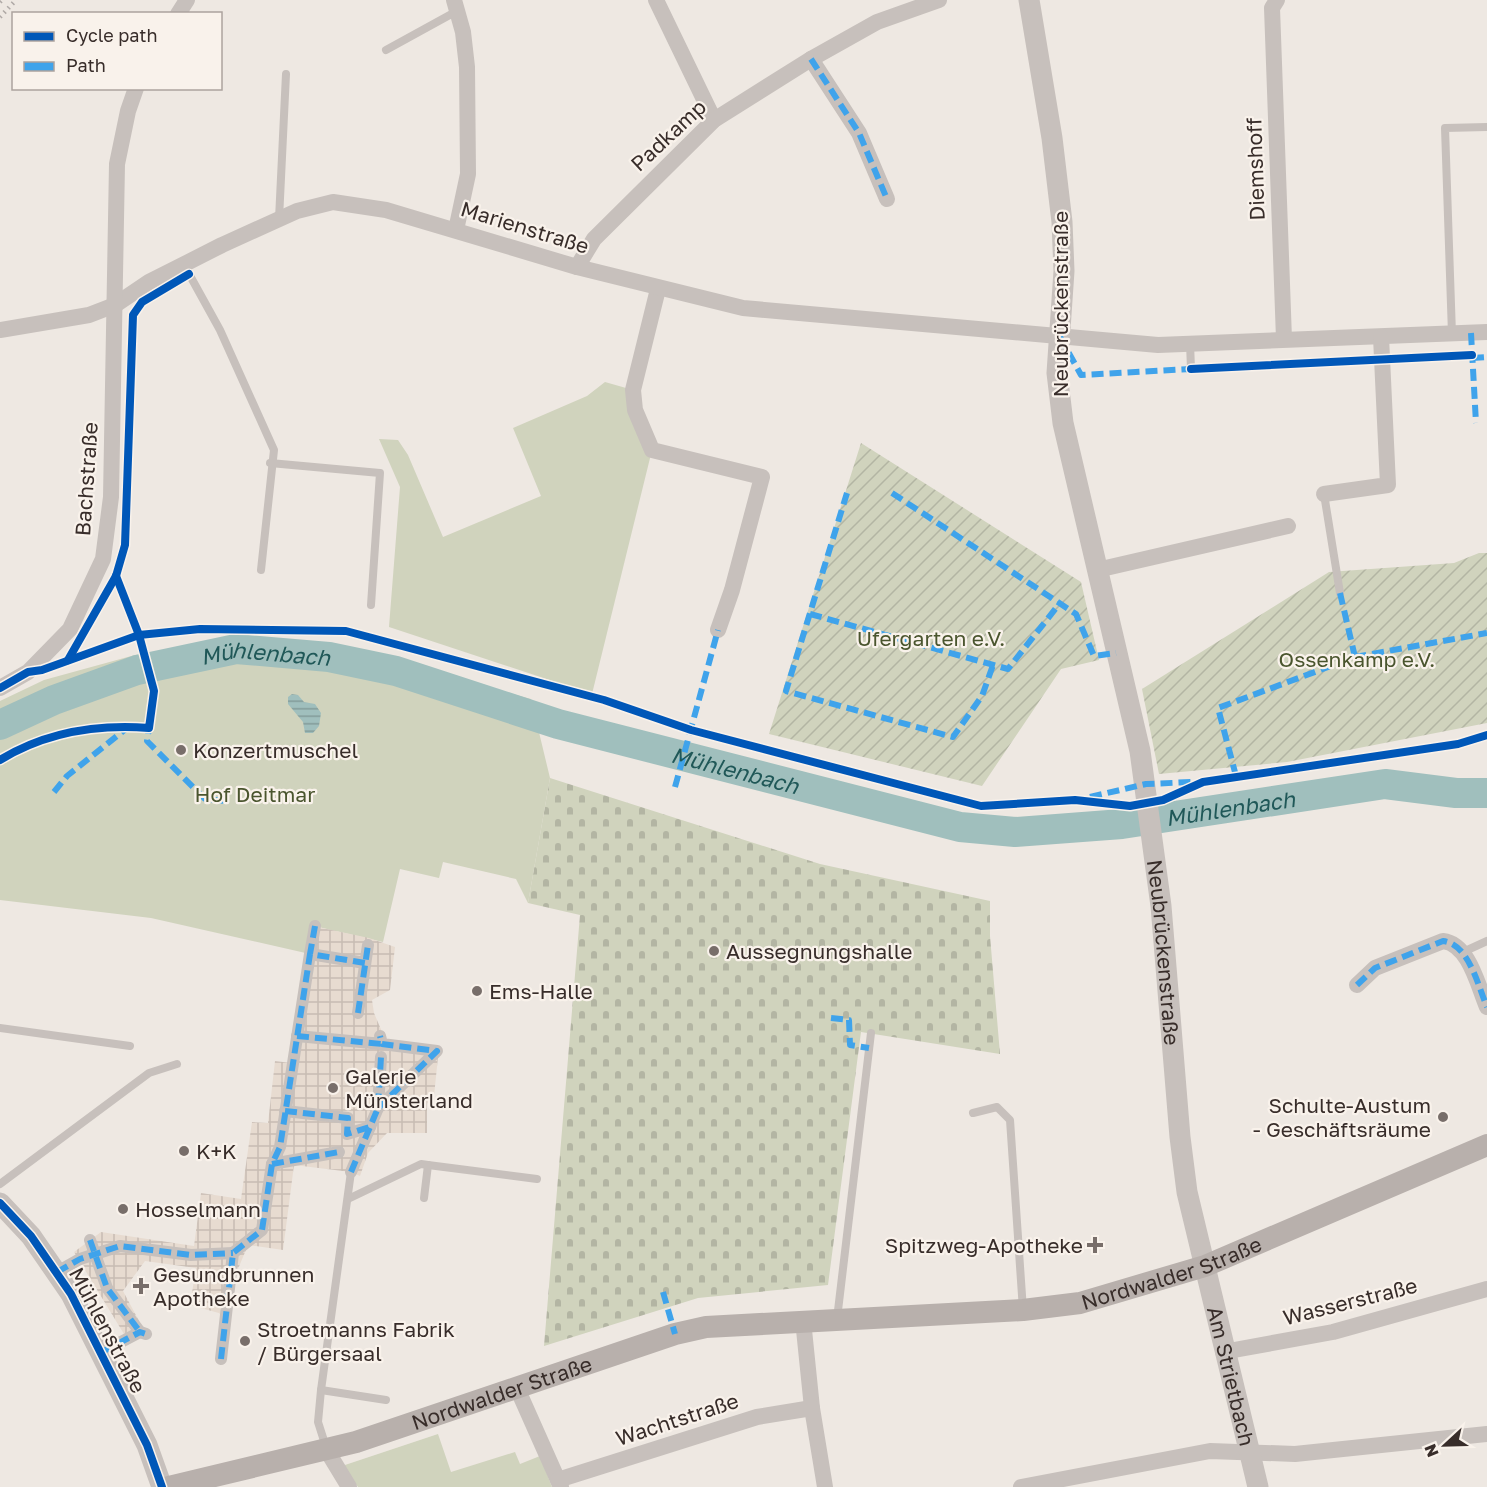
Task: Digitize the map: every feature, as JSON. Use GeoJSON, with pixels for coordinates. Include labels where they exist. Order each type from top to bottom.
{"type":"FeatureCollection","features":[{"type":"Feature","properties":{"kind":"main road","name":"Nordwalder Straße"},"geometry":{"type":"LineString","coordinates":[[169,1487],[326,1449],[517,1388],[675,1334],[706,1327],[1023,1310],[1080,1303],[1205,1266],[1487,1146]]}},
{"type":"Feature","properties":{"kind":"street"},"geometry":{"type":"LineString","coordinates":[[656,0],[714,120]]}},
{"type":"Feature","properties":{"kind":"street","name":"Padkamp"},"geometry":{"type":"LineString","coordinates":[[577,267],[594,239],[714,120],[811,59],[877,22],[939,0]]}},
{"type":"Feature","properties":{"kind":"street","name":"Neubrückenstraße"},"geometry":{"type":"LineString","coordinates":[[1029,0],[1052,138],[1062,222],[1064,271],[1057,373],[1063,423],[1146,784],[1168,969],[1180,1137],[1188,1192],[1205,1266]]}},
{"type":"Feature","properties":{"kind":"street","name":"Diemshoff"},"geometry":{"type":"LineString","coordinates":[[1277,0],[1272,8],[1284,339]]}},
{"type":"Feature","properties":{"kind":"street"},"geometry":{"type":"LineString","coordinates":[[456,6],[463,32],[467,67],[468,174],[456,230]]}},
{"type":"Feature","properties":{"kind":"street"},"geometry":{"type":"LineString","coordinates":[[811,59],[859,133],[887,199]]}},
{"type":"Feature","properties":{"kind":"street","name":"Bachstraße"},"geometry":{"type":"LineString","coordinates":[[0,688],[27,672],[70,629],[103,559],[111,512],[117,164],[128,111],[135,90]]}},
{"type":"Feature","properties":{"kind":"street","name":"Marienstraße"},"geometry":{"type":"LineString","coordinates":[[0,330],[88,315],[115,305],[183,263],[297,211],[333,202],[386,210],[577,267],[658,289],[743,308],[1060,337]]}},
{"type":"Feature","properties":{"kind":"street"},"geometry":{"type":"LineString","coordinates":[[658,289],[633,390],[635,410],[652,450],[762,477],[732,590],[718,630]]}},
{"type":"Feature","properties":{"kind":"street"},"geometry":{"type":"LineString","coordinates":[[1060,337],[1158,345],[1487,332]]}},
{"type":"Feature","properties":{"kind":"street"},"geometry":{"type":"LineString","coordinates":[[1324,494],[1388,485],[1381,337]]}},
{"type":"Feature","properties":{"kind":"street"},"geometry":{"type":"LineString","coordinates":[[1097,570],[1288,526]]}},
{"type":"Feature","properties":{"kind":"street"},"geometry":{"type":"LineString","coordinates":[[57,1272],[95,1254],[120,1246],[191,1255],[233,1253],[262,1230],[272,1164],[280,1147],[315,926]]}},
{"type":"Feature","properties":{"kind":"street"},"geometry":{"type":"LineString","coordinates":[[1357,985],[1375,968],[1443,941],[1452,942],[1462,951],[1487,1007]]}},
{"type":"Feature","properties":{"kind":"street"},"geometry":{"type":"LineString","coordinates":[[358,1013],[368,945]]}},
{"type":"Feature","properties":{"kind":"street"},"geometry":{"type":"LineString","coordinates":[[310,954],[365,963]]}},
{"type":"Feature","properties":{"kind":"street"},"geometry":{"type":"LineString","coordinates":[[297,1036],[437,1051],[378,1108]]}},
{"type":"Feature","properties":{"kind":"street"},"geometry":{"type":"LineString","coordinates":[[351,1172],[378,1108],[381,1046]]}},
{"type":"Feature","properties":{"kind":"street"},"geometry":{"type":"LineString","coordinates":[[285,1111],[348,1118],[347,1134],[370,1127]]}},
{"type":"Feature","properties":{"kind":"street"},"geometry":{"type":"LineString","coordinates":[[272,1164],[339,1152]]}},
{"type":"Feature","properties":{"kind":"street","name":"Mühlenstraße"},"geometry":{"type":"LineString","coordinates":[[0,1203],[31,1236],[57,1272],[102,1352],[147,1446],[162,1487]]}},
{"type":"Feature","properties":{"kind":"street"},"geometry":{"type":"LineString","coordinates":[[90,1240],[107,1288],[143,1333],[102,1352]]}},
{"type":"Feature","properties":{"kind":"street"},"geometry":{"type":"LineString","coordinates":[[221,1359],[233,1253]]}},
{"type":"Feature","properties":{"kind":"street","name":"Am Strietbach"},"geometry":{"type":"LineString","coordinates":[[1205,1266],[1223,1352],[1258,1487]]}},
{"type":"Feature","properties":{"kind":"street","name":"Wasserstraße"},"geometry":{"type":"LineString","coordinates":[[1223,1352],[1333,1332],[1487,1289]]}},
{"type":"Feature","properties":{"kind":"street"},"geometry":{"type":"LineString","coordinates":[[803,1320],[812,1408],[825,1487]]}},
{"type":"Feature","properties":{"kind":"street"},"geometry":{"type":"LineString","coordinates":[[517,1388],[560,1484]]}},
{"type":"Feature","properties":{"kind":"street","name":"Wachtstraße"},"geometry":{"type":"LineString","coordinates":[[560,1484],[757,1417],[812,1408]]}},
{"type":"Feature","properties":{"kind":"street"},"geometry":{"type":"LineString","coordinates":[[1021,1487],[1210,1451],[1295,1454],[1487,1434]]}},
{"type":"Feature","properties":{"kind":"street"},"geometry":{"type":"LineString","coordinates":[[326,1449],[349,1487]]}},
{"type":"Feature","properties":{"kind":"lane"},"geometry":{"type":"LineString","coordinates":[[386,50],[456,6]]}},
{"type":"Feature","properties":{"kind":"lane"},"geometry":{"type":"LineString","coordinates":[[279,219],[286,74]]}},
{"type":"Feature","properties":{"kind":"lane"},"geometry":{"type":"LineString","coordinates":[[1452,334],[1446,128],[1487,128]]}},
{"type":"Feature","properties":{"kind":"lane"},"geometry":{"type":"LineString","coordinates":[[183,263],[220,330],[273,450],[261,570]]}},
{"type":"Feature","properties":{"kind":"lane"},"geometry":{"type":"LineString","coordinates":[[1190,343],[1191,369]]}},
{"type":"Feature","properties":{"kind":"lane"},"geometry":{"type":"LineString","coordinates":[[270,463],[380,473],[371,605]]}},
{"type":"Feature","properties":{"kind":"lane"},"geometry":{"type":"LineString","coordinates":[[1324,494],[1340,592]]}},
{"type":"Feature","properties":{"kind":"lane"},"geometry":{"type":"LineString","coordinates":[[1462,951],[1487,941]]}},
{"type":"Feature","properties":{"kind":"lane"},"geometry":{"type":"LineString","coordinates":[[0,1028],[130,1046]]}},
{"type":"Feature","properties":{"kind":"lane"},"geometry":{"type":"LineString","coordinates":[[837,1319],[871,1033]]}},
{"type":"Feature","properties":{"kind":"lane"},"geometry":{"type":"LineString","coordinates":[[0,1184],[148,1073],[177,1064]]}},
{"type":"Feature","properties":{"kind":"lane"},"geometry":{"type":"LineString","coordinates":[[973,1113],[997,1107],[1010,1120],[1023,1310]]}},
{"type":"Feature","properties":{"kind":"lane"},"geometry":{"type":"LineString","coordinates":[[348,1199],[421,1164],[537,1179]]}},
{"type":"Feature","properties":{"kind":"lane"},"geometry":{"type":"LineString","coordinates":[[424,1198],[428,1165]]}},
{"type":"Feature","properties":{"kind":"lane"},"geometry":{"type":"LineString","coordinates":[[326,1449],[318,1422],[351,1172]]}},
{"type":"Feature","properties":{"kind":"lane"},"geometry":{"type":"LineString","coordinates":[[321,1390],[386,1400]]}},
{"type":"Feature","properties":{"kind":"green space"},"geometry":{"type":"Polygon","coordinates":[[[605,382],[633,390],[652,450],[592,694],[389,627],[400,487],[379,439],[398,440],[408,455],[443,537],[541,496],[513,428],[587,396],[605,382]]]}},
{"type":"Feature","properties":{"kind":"green space","name":"Ufergarten e.V."},"geometry":{"type":"Polygon","coordinates":[[[861,443],[1081,582],[1099,660],[1061,669],[982,786],[769,734],[861,443]]]}},
{"type":"Feature","properties":{"kind":"green space","name":"Ossenkamp e.V."},"geometry":{"type":"Polygon","coordinates":[[[1479,553],[1487,553],[1487,723],[1287,762],[1159,774],[1142,689],[1329,572],[1454,563],[1479,553]]]}},
{"type":"Feature","properties":{"kind":"green space","name":"Hof Deitmar"},"geometry":{"type":"Polygon","coordinates":[[[236,649],[348,650],[531,699],[550,778],[528,903],[516,879],[443,862],[439,878],[400,869],[383,942],[314,926],[310,954],[151,918],[0,900],[0,701],[44,680],[135,655],[236,649]]]}},
{"type":"Feature","properties":{"kind":"green space"},"geometry":{"type":"Polygon","coordinates":[[[550,778],[820,864],[990,901],[990,936],[1000,1054],[861,1032],[828,1285],[698,1298],[544,1346],[580,915],[528,903],[550,778]]]}},
{"type":"Feature","properties":{"kind":"green space"},"geometry":{"type":"Polygon","coordinates":[[[438,1434],[451,1472],[515,1452],[520,1464],[540,1456],[552,1487],[358,1487],[342,1466],[438,1434]]]}},
{"type":"Feature","properties":{"kind":"shaded area"},"geometry":{"type":"Polygon","coordinates":[[[313,926],[369,938],[395,947],[390,990],[372,1000],[374,1013],[386,1041],[439,1047],[433,1106],[427,1103],[427,1133],[387,1133],[368,1153],[360,1176],[351,1172],[294,1165],[283,1250],[248,1245],[238,1269],[226,1315],[190,1305],[196,1268],[145,1261],[123,1291],[146,1334],[127,1339],[74,1252],[101,1232],[194,1246],[201,1193],[241,1199],[252,1122],[268,1123],[275,1061],[291,1063],[313,926]]]}},
{"type":"Feature","properties":{"kind":"water"},"geometry":{"type":"Polygon","coordinates":[[[292,694],[298,695],[304,702],[315,704],[321,713],[319,726],[313,733],[305,733],[303,722],[288,704],[288,697],[292,694]]]}},
{"type":"Feature","properties":{"kind":"waterway","name":"Mühlenbach"},"geometry":{"type":"LineString","coordinates":[[0,725],[54,700],[137,670],[236,649],[329,657],[396,671],[558,724],[960,827],[1015,832],[1122,824],[1385,784],[1456,793],[1487,793]]}},
{"type":"Feature","properties":{"kind":"railway"},"geometry":{"type":"LineString","coordinates":[[0,17],[16,0]]}},
{"type":"Feature","properties":{"kind":"marked path"},"geometry":{"type":"LineString","coordinates":[[811,59],[859,133],[887,199]]}},
{"type":"Feature","properties":{"kind":"marked path"},"geometry":{"type":"LineString","coordinates":[[1471,333],[1476,423]]}},
{"type":"Feature","properties":{"kind":"marked path"},"geometry":{"type":"LineString","coordinates":[[1060,337],[1081,375],[1191,369]]}},
{"type":"Feature","properties":{"kind":"marked path"},"geometry":{"type":"LineString","coordinates":[[1472,358],[1487,357]]}},
{"type":"Feature","properties":{"kind":"marked path"},"geometry":{"type":"LineString","coordinates":[[847,493],[786,691],[953,737],[982,696],[993,665]]}},
{"type":"Feature","properties":{"kind":"marked path"},"geometry":{"type":"LineString","coordinates":[[892,493],[1076,614],[1094,656],[1116,653]]}},
{"type":"Feature","properties":{"kind":"marked path"},"geometry":{"type":"LineString","coordinates":[[1340,593],[1355,657]]}},
{"type":"Feature","properties":{"kind":"marked path"},"geometry":{"type":"LineString","coordinates":[[810,614],[1008,669],[1060,603]]}},
{"type":"Feature","properties":{"kind":"marked path"},"geometry":{"type":"LineString","coordinates":[[675,787],[718,630]]}},
{"type":"Feature","properties":{"kind":"marked path"},"geometry":{"type":"LineString","coordinates":[[1236,776],[1218,708],[1355,657],[1487,633]]}},
{"type":"Feature","properties":{"kind":"marked path"},"geometry":{"type":"LineString","coordinates":[[150,722],[147,741],[205,799],[225,801]]}},
{"type":"Feature","properties":{"kind":"marked path"},"geometry":{"type":"LineString","coordinates":[[54,792],[67,776],[127,728]]}},
{"type":"Feature","properties":{"kind":"marked path"},"geometry":{"type":"LineString","coordinates":[[1090,797],[1146,784],[1193,782]]}},
{"type":"Feature","properties":{"kind":"marked path"},"geometry":{"type":"LineString","coordinates":[[315,926],[310,954],[365,963]]}},
{"type":"Feature","properties":{"kind":"marked path"},"geometry":{"type":"LineString","coordinates":[[1357,985],[1375,968],[1443,941],[1452,944],[1466,958],[1487,1007]]}},
{"type":"Feature","properties":{"kind":"marked path"},"geometry":{"type":"LineString","coordinates":[[358,1013],[368,945]]}},
{"type":"Feature","properties":{"kind":"marked path"},"geometry":{"type":"LineString","coordinates":[[221,1359],[233,1253],[262,1230],[272,1164],[280,1147],[310,954]]}},
{"type":"Feature","properties":{"kind":"marked path"},"geometry":{"type":"LineString","coordinates":[[831,1018],[849,1020],[850,1045],[869,1048]]}},
{"type":"Feature","properties":{"kind":"marked path"},"geometry":{"type":"LineString","coordinates":[[297,1036],[382,1044]]}},
{"type":"Feature","properties":{"kind":"marked path"},"geometry":{"type":"LineString","coordinates":[[378,1108],[437,1051],[382,1044],[380,1036]]}},
{"type":"Feature","properties":{"kind":"marked path"},"geometry":{"type":"LineString","coordinates":[[351,1172],[378,1108],[381,1057]]}},
{"type":"Feature","properties":{"kind":"marked path"},"geometry":{"type":"LineString","coordinates":[[285,1111],[348,1118],[347,1134],[370,1127]]}},
{"type":"Feature","properties":{"kind":"marked path"},"geometry":{"type":"LineString","coordinates":[[272,1164],[339,1152]]}},
{"type":"Feature","properties":{"kind":"marked path"},"geometry":{"type":"LineString","coordinates":[[90,1240],[107,1288],[140,1332]]}},
{"type":"Feature","properties":{"kind":"marked path"},"geometry":{"type":"LineString","coordinates":[[57,1272],[80,1259],[120,1246],[191,1255],[233,1253]]}},
{"type":"Feature","properties":{"kind":"marked path"},"geometry":{"type":"LineString","coordinates":[[663,1292],[675,1334]]}},
{"type":"Feature","properties":{"kind":"marked path"},"geometry":{"type":"LineString","coordinates":[[102,1352],[140,1332],[146,1334]]}},
{"type":"Feature","properties":{"kind":"cycle path"},"geometry":{"type":"LineString","coordinates":[[68,660],[116,576],[125,545],[133,315],[142,302],[189,274]]}},
{"type":"Feature","properties":{"kind":"cycle path"},"geometry":{"type":"LineString","coordinates":[[1191,369],[1472,355]]}},
{"type":"Feature","properties":{"kind":"cycle path"},"geometry":{"type":"LineString","coordinates":[[0,760],[17,750],[72,732],[110,727],[149,728],[154,691],[139,635],[116,576]]}},
{"type":"Feature","properties":{"kind":"cycle path"},"geometry":{"type":"LineString","coordinates":[[0,688],[28,672],[42,670],[139,635],[200,629],[346,631],[604,700],[691,730],[981,806],[1075,800],[1130,806],[1163,800],[1203,782],[1458,744],[1487,735]]}},
{"type":"Feature","properties":{"kind":"cycle path"},"geometry":{"type":"LineString","coordinates":[[0,1203],[31,1236],[71,1294],[147,1445],[162,1487]]}},
{"type":"Feature","properties":{"kind":"place","name":"Konzertmuschel"},"geometry":{"type":"Point","coordinates":[181,750]}},
{"type":"Feature","properties":{"kind":"place","name":"Aussegnungshalle"},"geometry":{"type":"Point","coordinates":[714,951]}},
{"type":"Feature","properties":{"kind":"place","name":"Ems-Halle"},"geometry":{"type":"Point","coordinates":[477,991]}},
{"type":"Feature","properties":{"kind":"place","name":"Galerie Münsterland"},"geometry":{"type":"Point","coordinates":[333,1088]}},
{"type":"Feature","properties":{"kind":"place","name":"Schulte-Austum - Geschäftsräume"},"geometry":{"type":"Point","coordinates":[1443,1117]}},
{"type":"Feature","properties":{"kind":"place","name":"K+K"},"geometry":{"type":"Point","coordinates":[184,1151]}},
{"type":"Feature","properties":{"kind":"place","name":"Hosselmann"},"geometry":{"type":"Point","coordinates":[123,1209]}},
{"type":"Feature","properties":{"kind":"place","name":"Spitzweg-Apotheke"},"geometry":{"type":"Point","coordinates":[1095,1245]}},
{"type":"Feature","properties":{"kind":"place","name":"Gesundbrunnen Apotheke"},"geometry":{"type":"Point","coordinates":[141,1286]}},
{"type":"Feature","properties":{"kind":"place","name":"Stroetmanns Fabrik / Bürgersaal"},"geometry":{"type":"Point","coordinates":[245,1341]}}]}
